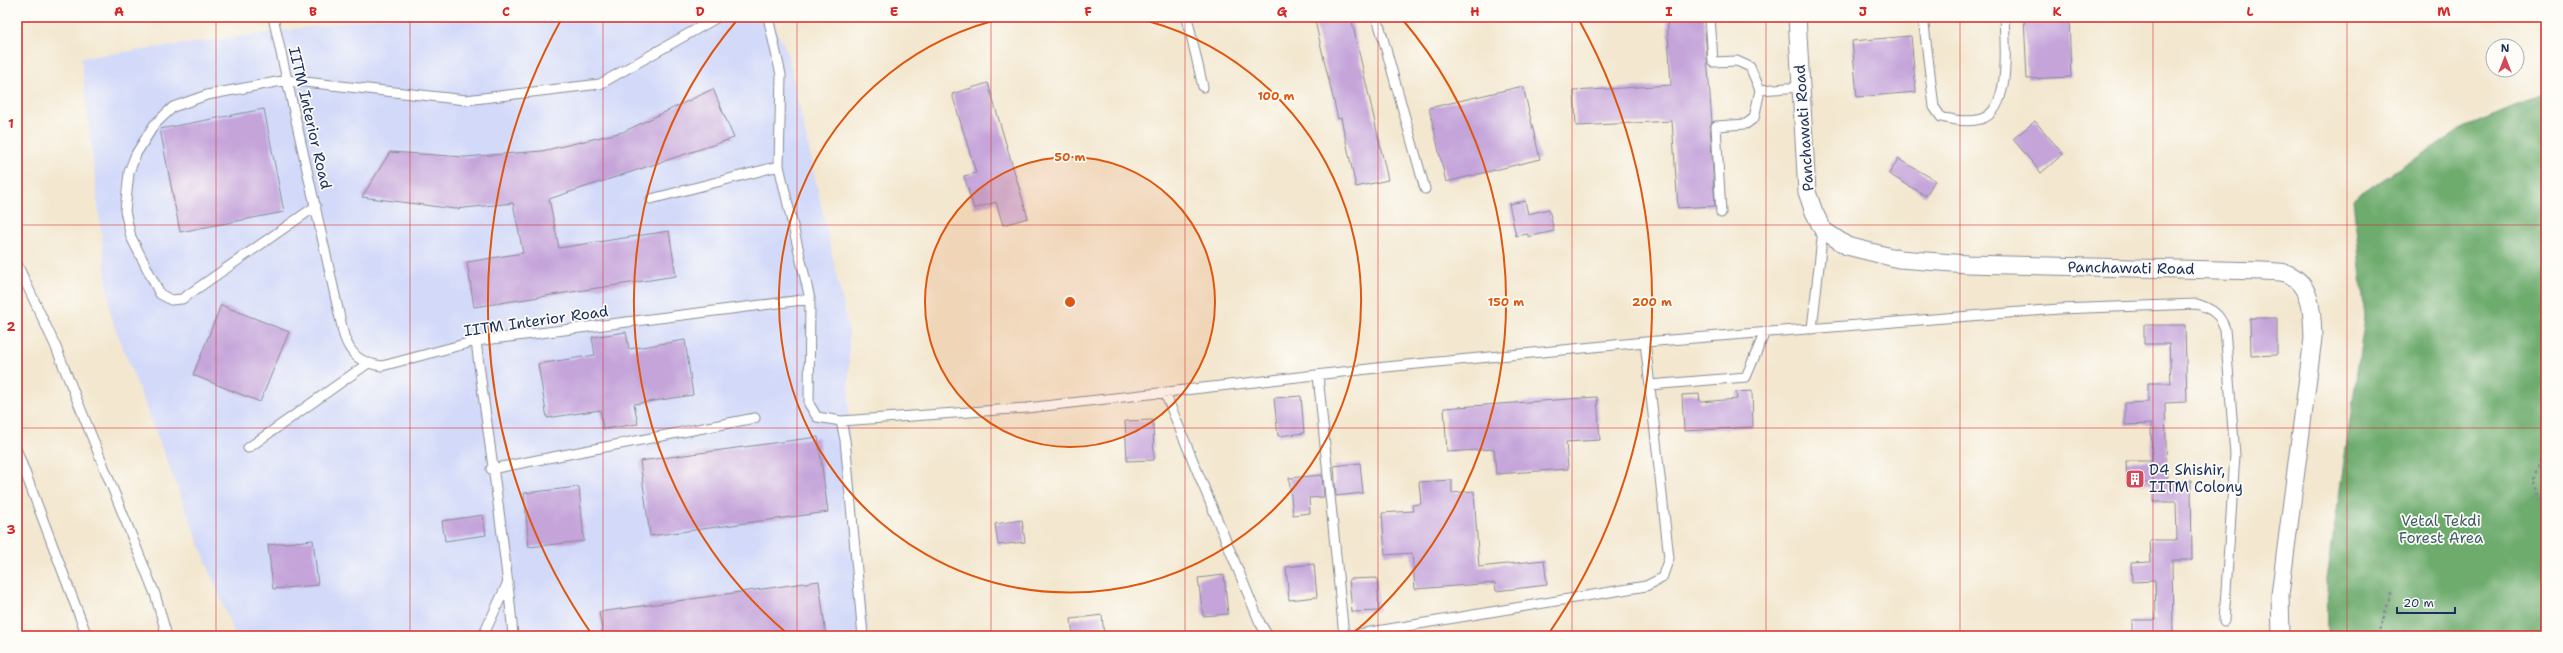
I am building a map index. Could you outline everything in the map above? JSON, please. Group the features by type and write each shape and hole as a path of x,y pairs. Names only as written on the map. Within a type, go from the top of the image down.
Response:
{"street":[{"name":"Panchawati Road","path":"1797,17 1808,192 1814,212 1824,230 1847,246 1899,259 1967,264 2263,271 2288,274 2305,287 2312,310 2313,338 2280,595 2281,636"}],"lane":[{"name":"IITM Interior Road","path":"274,17 344,336 355,357 367,364 382,366 476,341 810,299"},
{"path":"316,206 182,299 177,300 171,300 160,294 131,237 125,211 129,172 136,154 154,125 164,114 184,102 207,95 287,80 466,100 600,84 718,17"},
{"path":"768,17 781,75 779,166 810,299 809,404 817,417 841,421 1027,408 1318,375 1645,342 2059,309 2182,303 2197,304 2211,308 2221,318 2225,329 2235,455 2224,621"},
{"path":"1187,17 1204,86"},
{"path":"1377,17 1425,189"},
{"path":"1710,17 1714,62 1737,61 1750,67 1760,90 1754,118 1746,124 1716,126 1721,213"},
{"path":"1923,17 1934,107 1941,117 1960,121 1982,119 1996,107 2003,92 2004,17"},
{"path":"1760,90 1801,87"},
{"path":"651,199 779,166"},
{"path":"1812,329 1824,230"},
{"path":"17,264 55,345 155,594 167,636"},
{"path":"1650,385 1746,377 1765,332"},
{"path":"476,341 491,469 508,580 513,636"},
{"path":"1347,636 1646,586 1662,578 1669,558 1645,342"},
{"path":"248,448 367,364"},
{"path":"1318,375 1344,636"},
{"path":"1165,392 1260,623 1268,636"},
{"path":"491,469 755,418"},
{"path":"841,421 845,440 863,636"},
{"path":"17,451 87,636"},
{"path":"483,636 508,580"}],"path":[{"path":"2546,449 2531,480 2546,520"},
{"path":"2378,636 2392,590"}],"shaded area":[{"path":"384,17 769,17 787,51 849,330 849,471 869,636 235,636 111,317 81,58"}],"green space":[{"name":"Vetal Tekdi Forest Area","path":"2546,93 2546,636 2328,636 2327,579 2365,317 2353,199 2464,127"}],"building":[{"path":"1314,17 1351,17 1388,180 1356,187 1341,118 1338,119"},
{"path":"1667,17 1704,17 1712,122 1710,126 1715,206 1678,208 1672,121 1576,126 1574,91 1671,85"},
{"path":"2069,17 2071,77 2027,79 2024,18"},
{"path":"1911,36 1916,92 1857,97 1852,41"},
{"path":"988,83 1028,218 1003,225 996,202 974,209 964,176 976,173 952,94"},
{"path":"1523,86 1540,159 1446,182 1429,108"},
{"path":"713,89 734,138 549,199 559,248 669,231 676,276 474,307 467,262 523,253 513,203 455,209 362,197 390,152 465,157 542,151 623,132"},
{"path":"264,109 284,212 180,232 160,129"},
{"path":"2035,121 2063,154 2041,173 2013,139"},
{"path":"1898,159 1935,180 1926,196 1889,174"},
{"path":"1525,201 1528,214 1549,209 1554,231 1528,237 1528,234 1516,236 1509,204"},
{"path":"221,305 289,332 260,402 193,375"},
{"path":"2250,318 2277,318 2277,355 2251,356"},
{"name":"D4 Shishir, IITM Colony","path":"2144,325 2185,325 2187,402 2165,403 2167,482 2191,481 2192,560 2172,560 2173,636 2132,636 2132,620 2156,620 2155,581 2132,582 2131,563 2151,562 2150,540 2177,540 2176,502 2153,502 2153,483 2127,483 2126,461 2152,461 2151,424 2125,425 2125,403 2148,402 2148,383 2171,383 2169,344 2144,344"},
{"path":"626,332 629,349 685,340 693,395 634,404 638,424 603,429 600,410 547,418 538,364 595,355 592,337"},
{"path":"1752,391 1753,427 1684,431 1682,395 1699,394 1700,402 1737,399 1736,392"},
{"path":"1301,396 1304,433 1278,436 1274,398"},
{"path":"1597,397 1600,440 1566,442 1568,469 1496,474 1494,449 1447,452 1444,408"},
{"path":"1153,420 1154,460 1127,461 1125,421"},
{"path":"818,437 828,512 650,536 640,461"},
{"path":"1360,463 1363,493 1336,496 1334,466"},
{"path":"1322,475 1324,497 1309,498 1310,513 1293,515 1289,478"},
{"path":"1452,480 1452,493 1474,491 1479,567 1544,560 1547,585 1496,591 1495,583 1415,589 1412,553 1385,555 1382,513 1413,511 1412,505 1421,504 1419,482"},
{"path":"579,487 584,541 529,547 524,493"},
{"path":"483,515 486,535 445,541 442,521"},
{"path":"1022,520 1025,542 998,545 995,524"},
{"path":"313,540 318,585 273,589 268,545"},
{"path":"1314,564 1317,597 1289,600 1286,567"},
{"path":"1224,575 1228,614 1203,616 1198,578"},
{"path":"1377,578 1379,611 1352,612 1349,579"},
{"path":"819,581 826,636 603,636 599,612"},
{"path":"1102,615 1104,636 1073,636 1071,619"}],"place":[{"name":"D4 Shishir, IITM Colony","path":"2135,479"}]}
